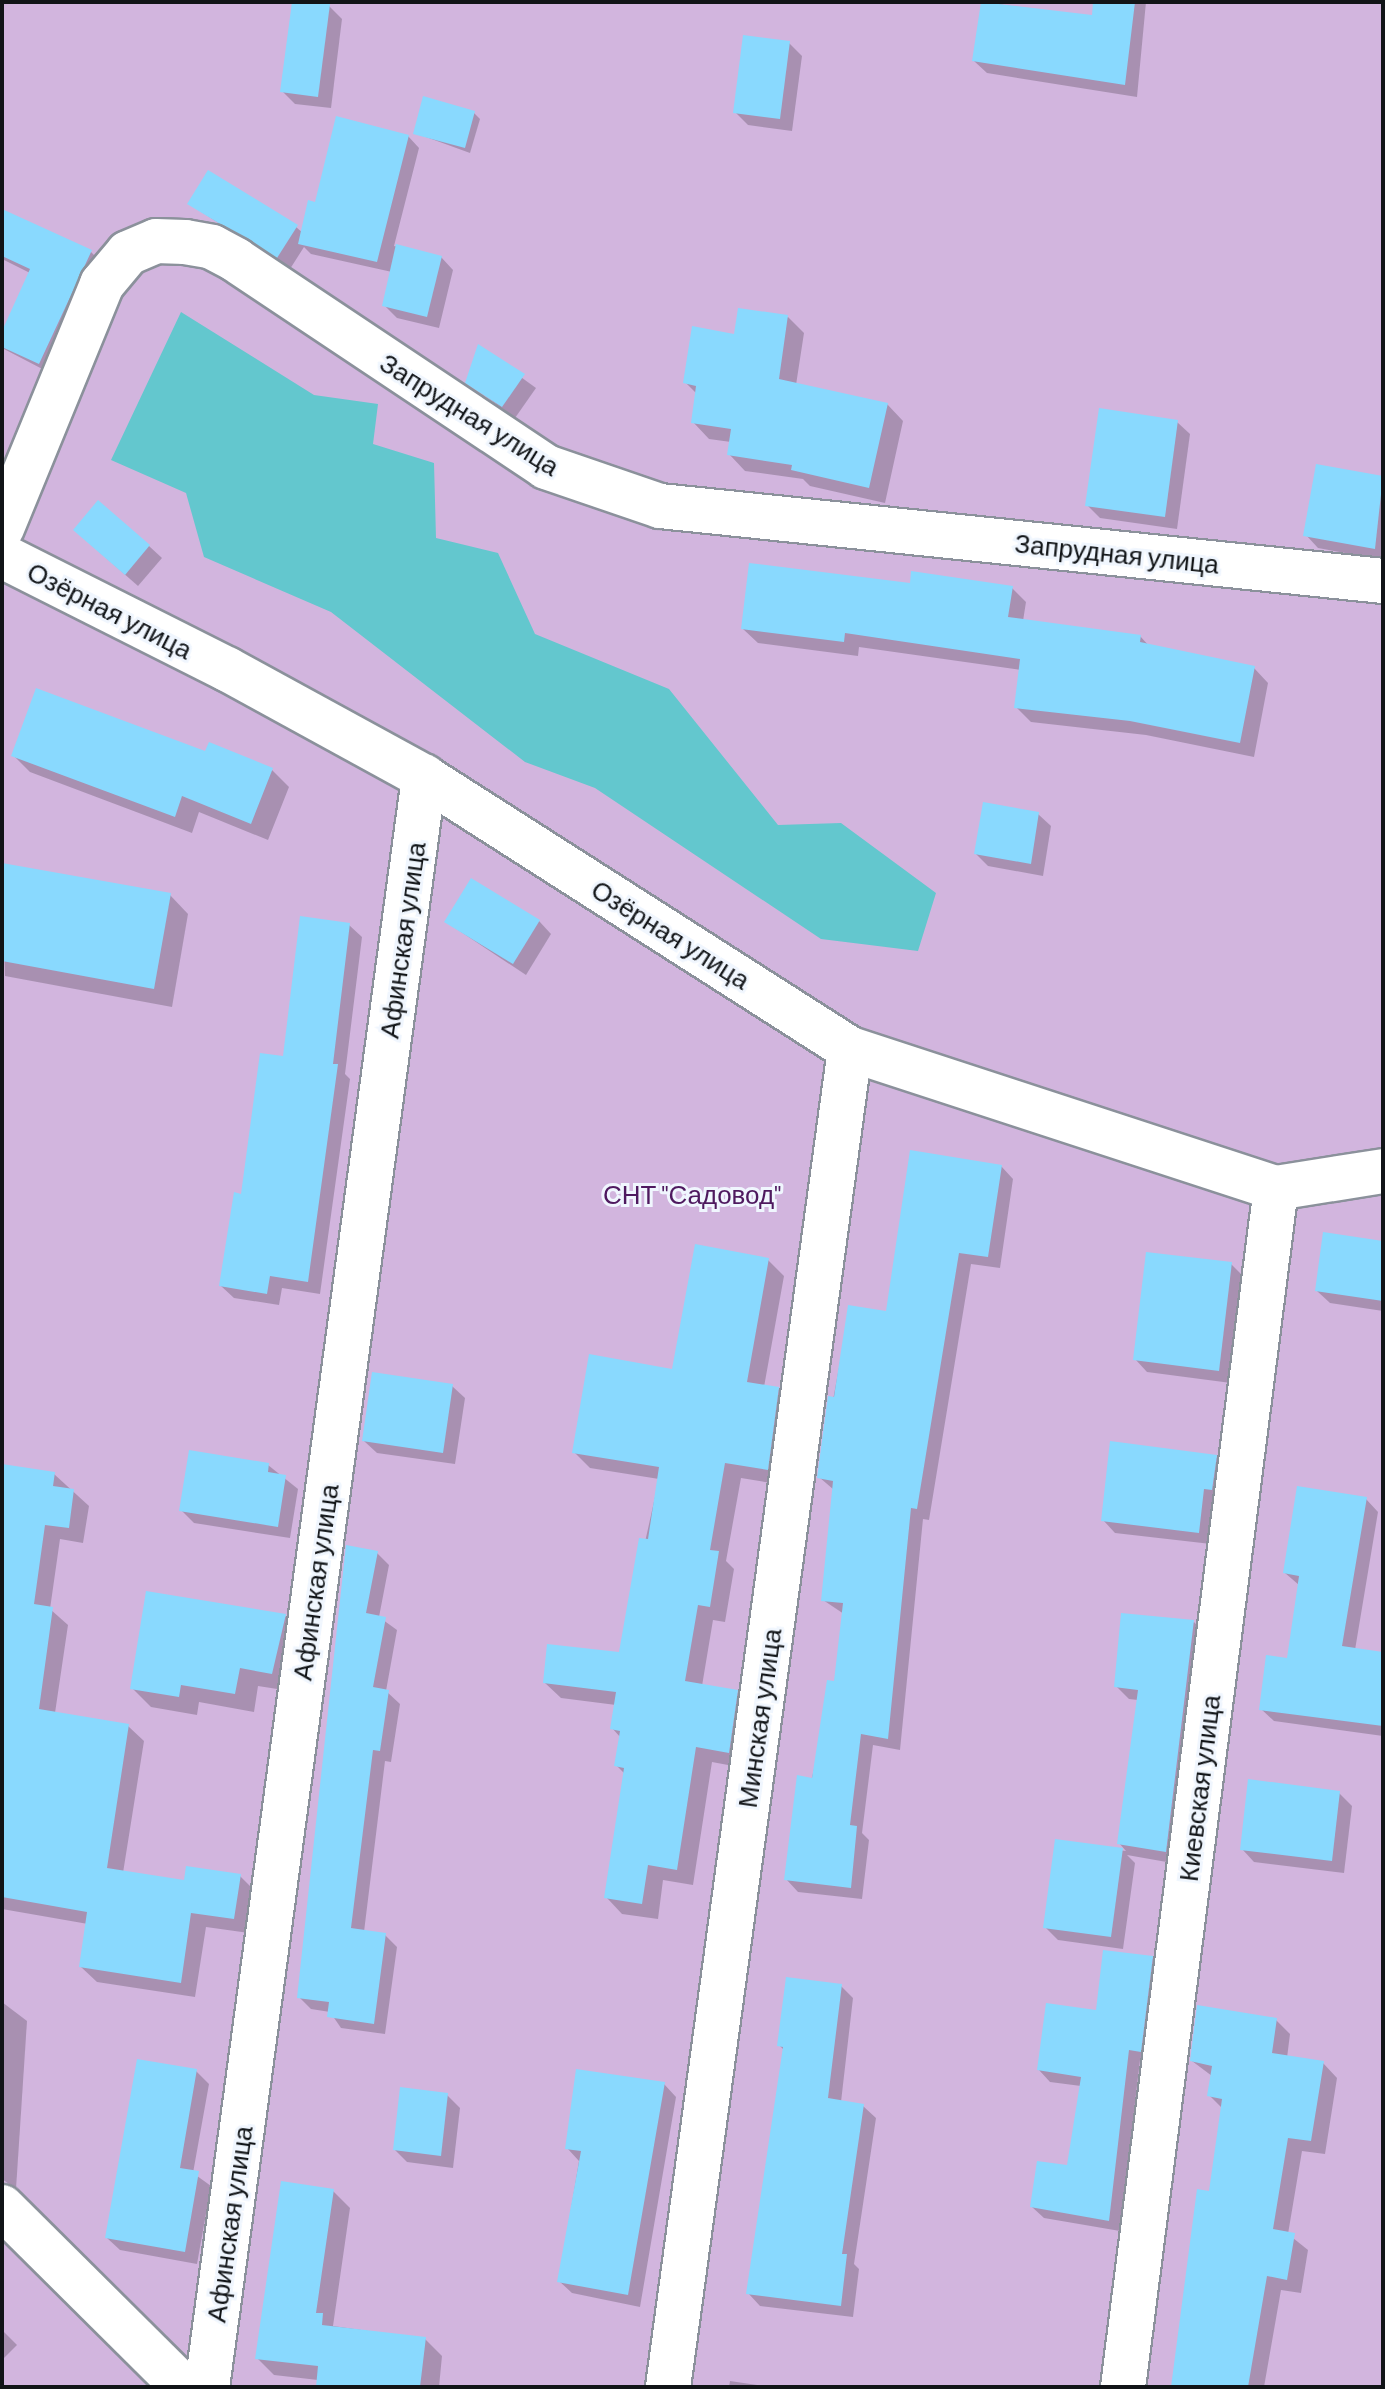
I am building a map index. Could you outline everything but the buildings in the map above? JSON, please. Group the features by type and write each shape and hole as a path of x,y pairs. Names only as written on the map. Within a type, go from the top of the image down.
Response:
{"street":[{"name":"Запрудная улица","path":"2,528 102,284 128,253 156,241 212,247 546,467 660,506 1383,581"},
{"name":"Озёрная улица","path":"2,556 227,669 424,777 850,1049 1276,1188 1383,1171"},
{"name":"Афинская улица","path":"207,2387 424,777"},
{"name":"Минская улица","path":"668,2387 850,1049"},
{"name":"Киевская улица","path":"1123,2387 1276,1188"},
{"path":"2,2207 183,2387"}],"green space":[{"name":"СНТ \"Садовод\"","path":"2,2 1383,2 1383,2387 2,2387"}],"water":[{"path":"181,312 314,395 378,404 373,444 434,463 436,538 498,553 535,634 669,689 778,825 841,823 936,893 918,951 821,939 595,788 525,762 331,612 204,557 186,493 111,460"}]}
